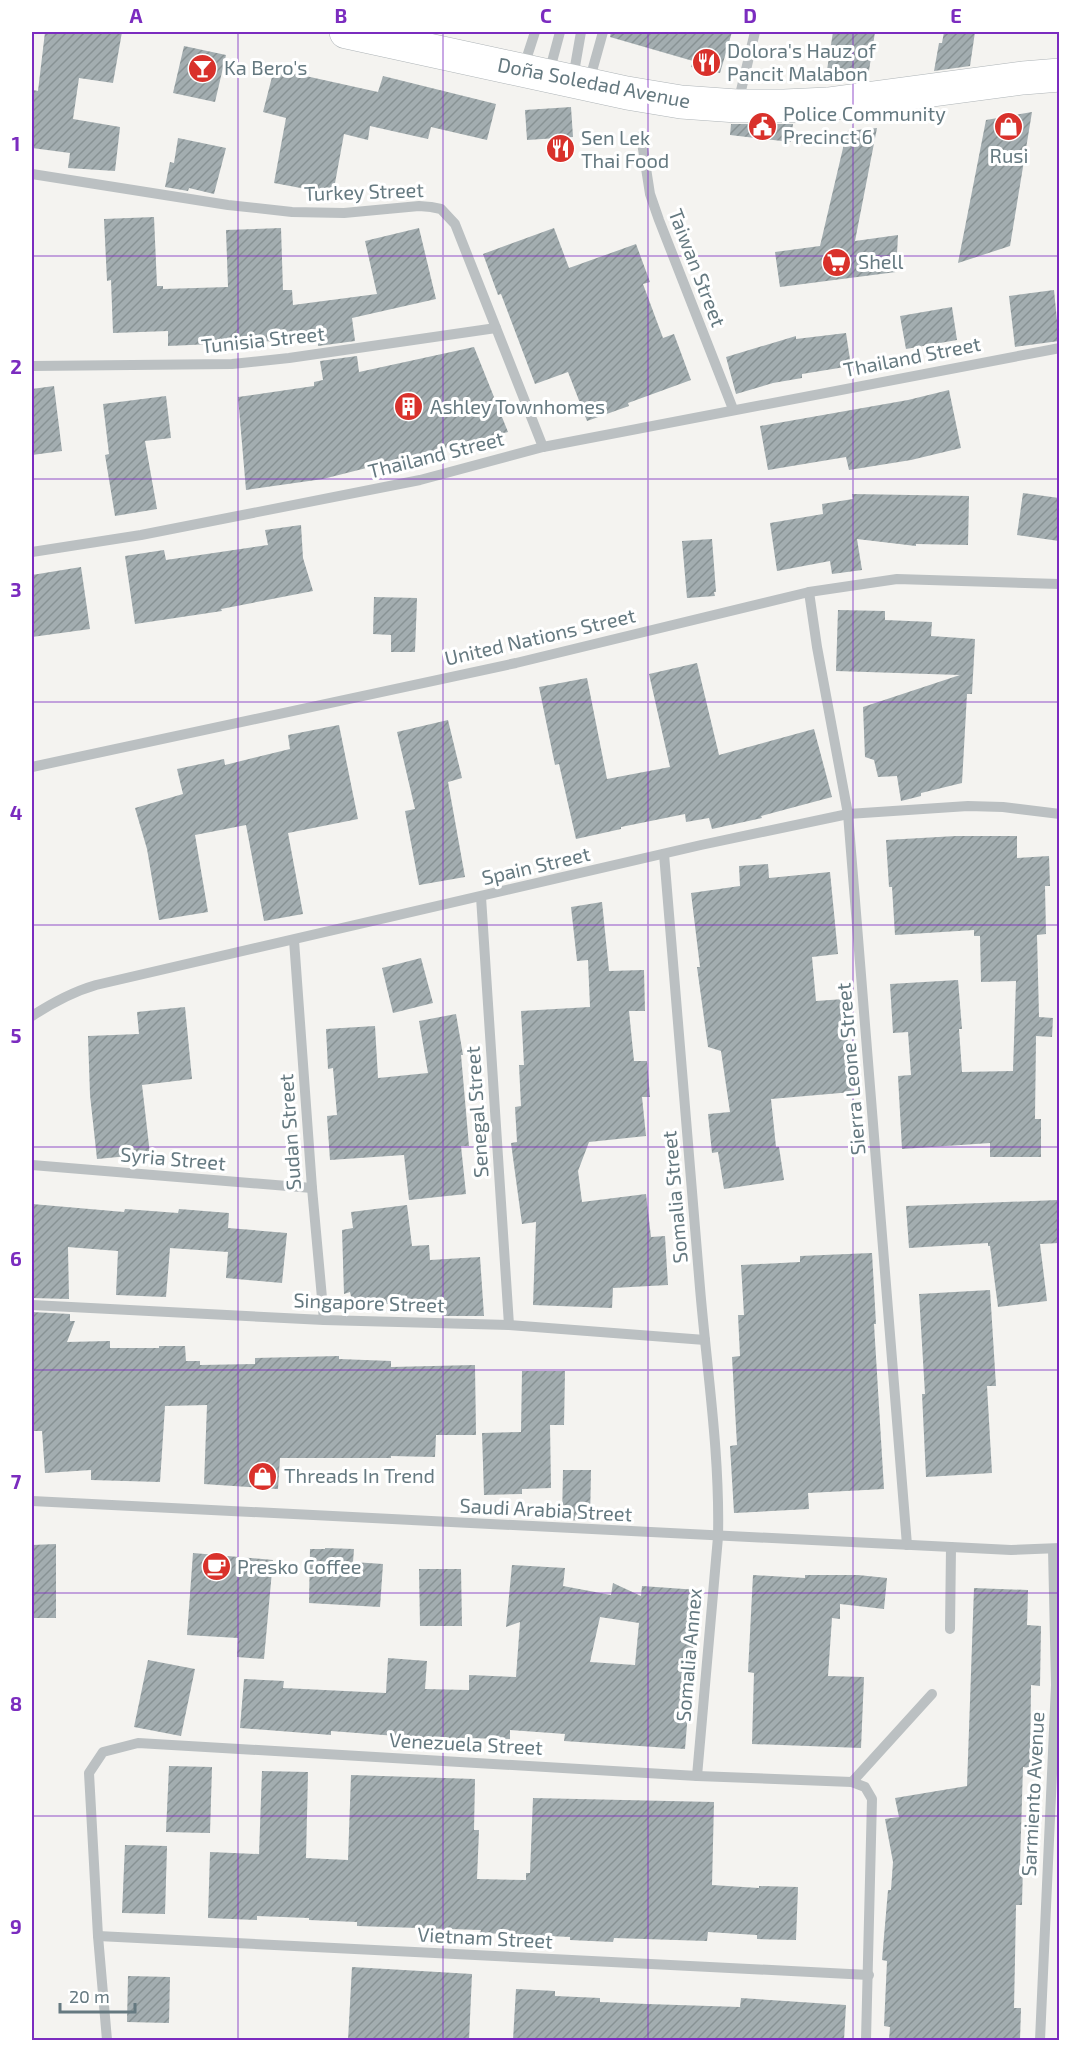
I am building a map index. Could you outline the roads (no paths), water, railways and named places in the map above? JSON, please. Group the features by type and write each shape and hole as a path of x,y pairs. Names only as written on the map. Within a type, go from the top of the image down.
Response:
{"main road":[{"name":"Doña Soledad Avenue","path":"346,32 681,102 737,106 828,104 1011,79 1059,75"}],"street":[{"path":"535,32 558,78"},
{"path":"558,78 560,32"},
{"path":"558,78 580,32"},
{"path":"558,78 603,32"},
{"path":"737,106 755,32"},
{"name":"Taiwan Street","path":"641,136 650,194 658,220 733,409"},
{"name":"Turkey Street","path":"32,174 228,205 292,212 344,213 419,206 441,209 455,224 543,447"},
{"name":"Tunisia Street","path":"32,366 232,364 290,358 496,328"},
{"name":"Thailand Street","path":"32,552 141,535 420,480 543,447 1059,348"},
{"name":"United Nations Street","path":"32,767 516,663 809,592 897,579 1059,584"},
{"name":"Sierra Leone Street","path":"809,592 848,814 907,1545"},
{"name":"Spain Street","path":"32,1016 57,1000 79,990 664,854 848,814 968,806 1003,807 1059,814"},
{"name":"Somalia Street","path":"664,854 717,1458 718,1537"},
{"name":"Senegal Street","path":"481,897 509,1325"},
{"name":"Sudan Street","path":"294,940 324,1320"},
{"name":"Syria Street","path":"32,1165 312,1188"},
{"name":"Singapore Street","path":"32,1305 324,1320 509,1325 705,1340"},
{"name":"Saudi Arabia Street","path":"32,1500 718,1537 1011,1551 1056,1549"},
{"name":"Somalia Annex","path":"697,1776 718,1537"},
{"path":"950,1629 951,1547"},
{"name":"Sarmiento Avenue","path":"1040,2040 1058,1685 1056,1549"},
{"path":"866,2040 872,1799 865,1787 852,1782 932,1694"},
{"name":"Venezuela Street","path":"107,2040 98,1936 89,1773 103,1752 138,1743 697,1776 852,1782"},
{"name":"Vietnam Street","path":"98,1936 869,1975"}],"place":[{"name":"Dolora's Hauz of Pancit Malabon","path":"706,62"},
{"name":"Ka Bero's","path":"203,68"},
{"name":"Police Community Precinct 6","path":"762,126"},
{"name":"Rusi","path":"1009,126"},
{"name":"Sen Lek Thai Food","path":"560,149"},
{"name":"Shell","path":"837,262"},
{"name":"Ashley Townhomes","path":"409,407"},
{"name":"Threads In Trend","path":"263,1476"},
{"name":"Presko Coffee","path":"216,1567"}]}
